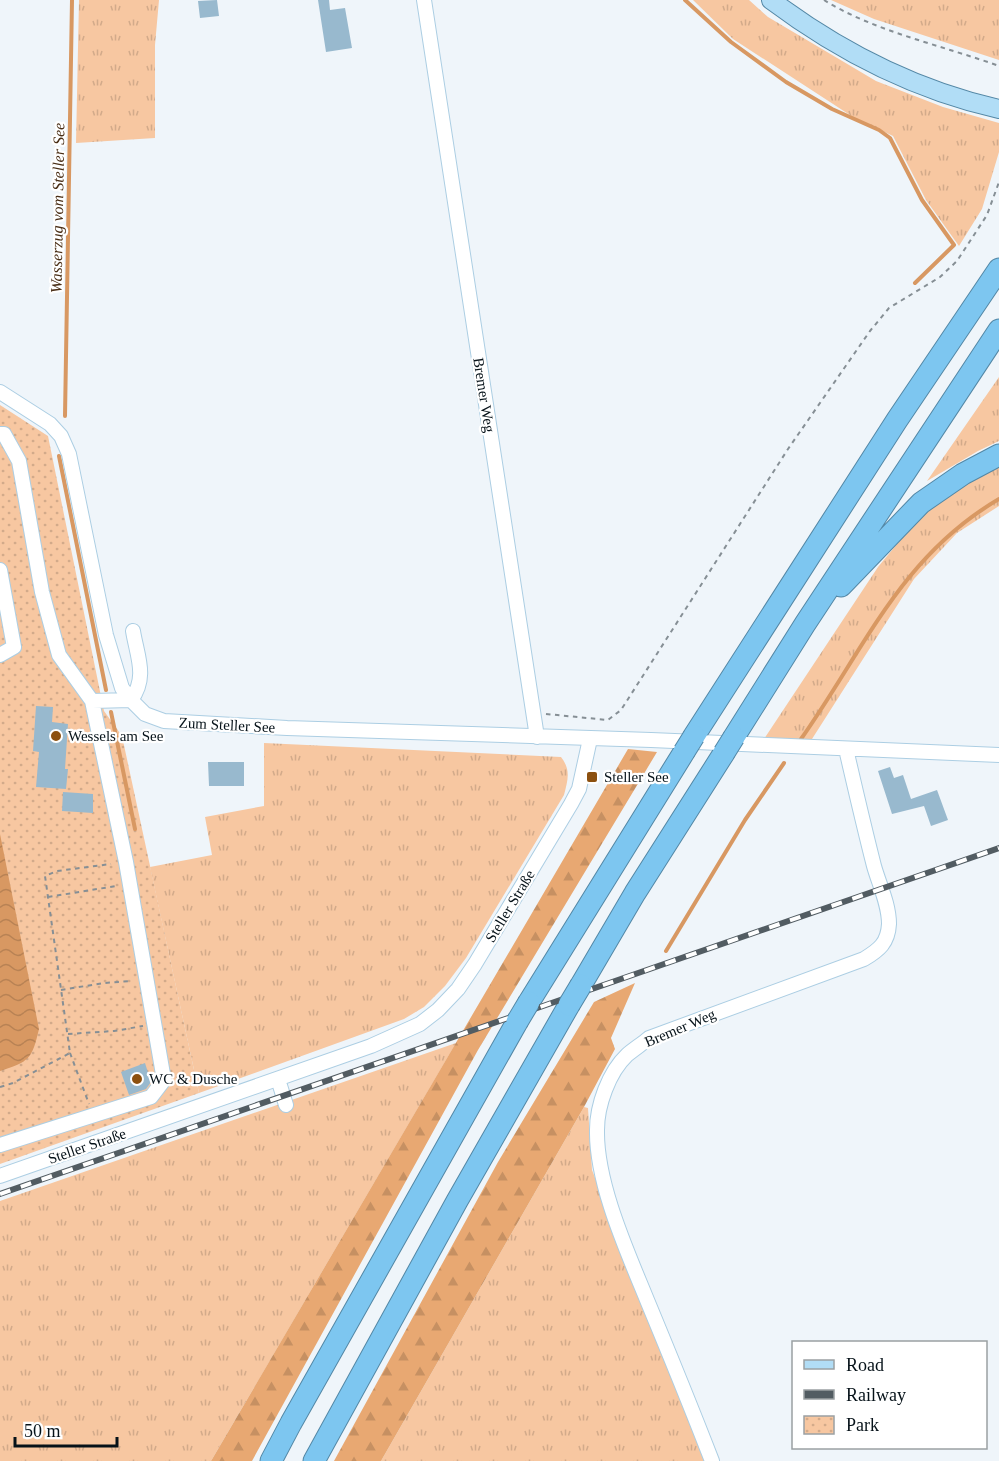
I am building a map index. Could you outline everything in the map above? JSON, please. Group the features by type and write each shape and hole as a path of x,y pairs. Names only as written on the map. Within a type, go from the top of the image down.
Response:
{"highway":[{"path":"271,1461 529,1002 689,744 997,269"},
{"path":"314,1461 457,1201 635,893 805,624 999,330"},
{"path":"805,624 921,503 963,474 999,455"}],"main road":[{"path":"771,0 822,37 876,66 944,94 999,110"}],"street":[{"name":"Bremer Weg","path":"424,0 537,737"},
{"name":"Zum Steller See","path":"0,392 50,424 62,436 69,454 106,635 122,688 146,714 164,722 177,723 537,737"},
{"path":"0,434 4,434 19,461 42,592 59,655 92,701 126,862 164,1080 152,1097 0,1145"},
{"path":"0,570 14,647 0,655"},
{"path":"92,701 131,700 139,690 141,678 133,631"},
{"path":"537,737 999,754"},
{"name":"Steller Straße","path":"0,1176 278,1079 401,1034 420,1024 438,1010 458,989 571,804 579,789 590,739"},
{"name":"Bremer Weg","path":"712,1461 636,1272 607,1191 597,1130 601,1101 615,1071 626,1056 649,1038 864,959 879,950 884,942 889,923 846,749"},
{"path":"278,1079 286,1105"}],"path":[{"path":"824,0 888,30 999,66"},
{"path":"533,713 608,720 621,710 788,449 858,348 890,308 940,277 957,261 987,215 999,182"},
{"path":"93,1115 70,1053 45,876 57,871 126,862"},
{"path":"48,897 130,884"},
{"path":"61,990 104,983 147,980"},
{"path":"68,1034 114,1031 154,1024"},
{"path":"0,1087 13,1083 70,1053"}],"green space":[{"path":"79,0 159,0 155,45 155,138 76,143"},
{"path":"693,0 749,0 768,17 876,81 943,107 999,123 999,152 982,209 959,246 926,200 893,136 853,117 733,39"},
{"path":"831,0 999,0 999,60 874,19"},
{"path":"999,377 999,441 927,481"},
{"path":"0,405 48,436 104,711 122,736 199,1093 0,1164"},
{"path":"999,464 999,506 957,533 914,579 812,739 793,742 764,739 878,567 921,515 975,475"},
{"path":"264,743 561,757 566,766 567,779 564,795 466,958 445,986 424,1007 404,1019 199,1093 150,867 212,855 205,817 264,806"},
{"path":"628,749 657,752 478,1050 252,1461 211,1461"},
{"path":"635,983 611,1038 615,1049 381,1461 334,1461 498,1162 594,1002"},
{"path":"456,1043 211,1461 0,1461 0,1201"},
{"path":"584,1107 588,1108 592,1170 705,1461 381,1461"}],"water":[{"path":"0,834 39,1029 28,1058 0,1071"}],"building":[{"path":"217,0 219,16 200,18 198,1"},
{"path":"318,0 329,0 330,10 345,8 352,48 326,52"},
{"path":"36,706 53,707 52,722 68,724 66,789 36,787 39,752 33,751"},
{"path":"208,762 244,762 244,786 209,786"},
{"path":"890,767 894,778 903,775 911,799 937,790 948,820 931,826 924,806 892,814 878,771"},
{"path":"63,792 93,794 93,813 62,811"},
{"name":"WC & Dusche","path":"145,1063 151,1082 146,1089 129,1095 121,1072"}],"waterway":[{"name":"Wasserzug vom Steller See","path":"65,416 72,0"},
{"path":"685,0 731,42 786,82 832,109 879,130 890,138 922,200 954,245 915,283"},
{"path":"59,456 106,690"},
{"path":"801,739 886,607 909,577 935,548 965,522 999,499"},
{"path":"111,712 135,829"},
{"path":"666,951 745,820 784,763"}],"railway":[{"path":"0,1194 999,848"}],"place":[{"name":"Wessels am See","path":"56,736"},
{"name":"Steller See","path":"592,777"},
{"name":"WC & Dusche","path":"137,1079"}]}
